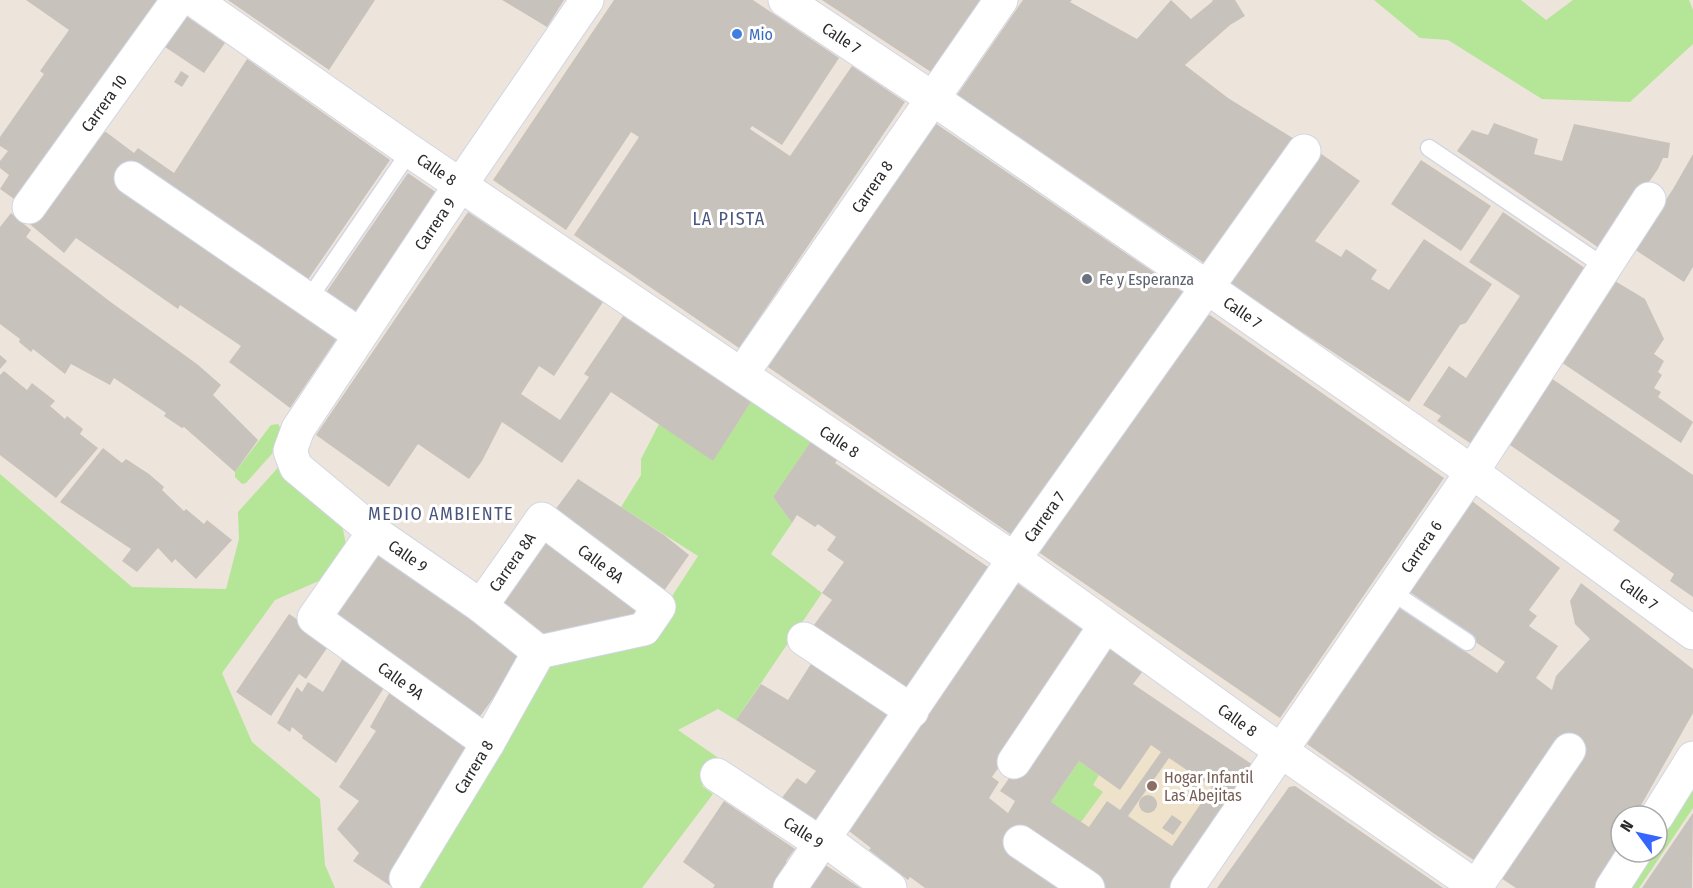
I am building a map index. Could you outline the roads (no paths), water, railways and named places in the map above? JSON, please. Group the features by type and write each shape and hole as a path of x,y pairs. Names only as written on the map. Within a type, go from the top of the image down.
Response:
{"street":[{"name":"Carrera 10","path":"29,207 178,0"},
{"name":"Calle 8","path":"194,0 410,151 1014,559 1281,751 1478,887"},
{"name":"Carrera 9","path":"290,451 298,429 587,0"},
{"name":"Calle 7","path":"785,0 932,98 1472,472 1693,633"},
{"name":"Carrera 8","path":"742,374 1001,0"},
{"name":"Carrera 7","path":"790,888 1014,559 1304,151"},
{"path":"130,178 360,335"},
{"name":"Carrera 6","path":"1187,888 1472,472 1649,199"},
{"name":"Calle 9","path":"290,451 296,466 374,532 481,606 539,652"},
{"name":"Carrera 8A","path":"481,606 542,519"},
{"name":"Calle 8A","path":"539,652 644,629 659,607 542,519"},
{"name":"Calle 9A","path":"374,532 314,618 488,743"},
{"path":"1014,762 1105,626"},
{"path":"804,639 912,711"},
{"name":"Carrera 8","path":"406,878 488,743 539,652"},
{"path":"1478,887 1569,750"},
{"path":"1664,804 1693,758"},
{"name":"Calle 9","path":"717,775 820,843 835,847 890,888"},
{"path":"1020,842 1088,888"},
{"path":"1612,888 1627,864"}],"lane":[{"path":"1429,148 1605,267"},
{"path":"308,300 410,151"},
{"path":"1389,590 1467,642"}],"place":[{"name":"Mio","path":"737,34"},
{"name":"Fe y Esperanza","path":"1087,279"},
{"name":"Hogar Infantil Las Abejitas","path":"1152,786"}],"district":[{"name":"LA PISTA","path":"729,219"},
{"name":"MEDIO AMBIENTE","path":"441,514"}]}
